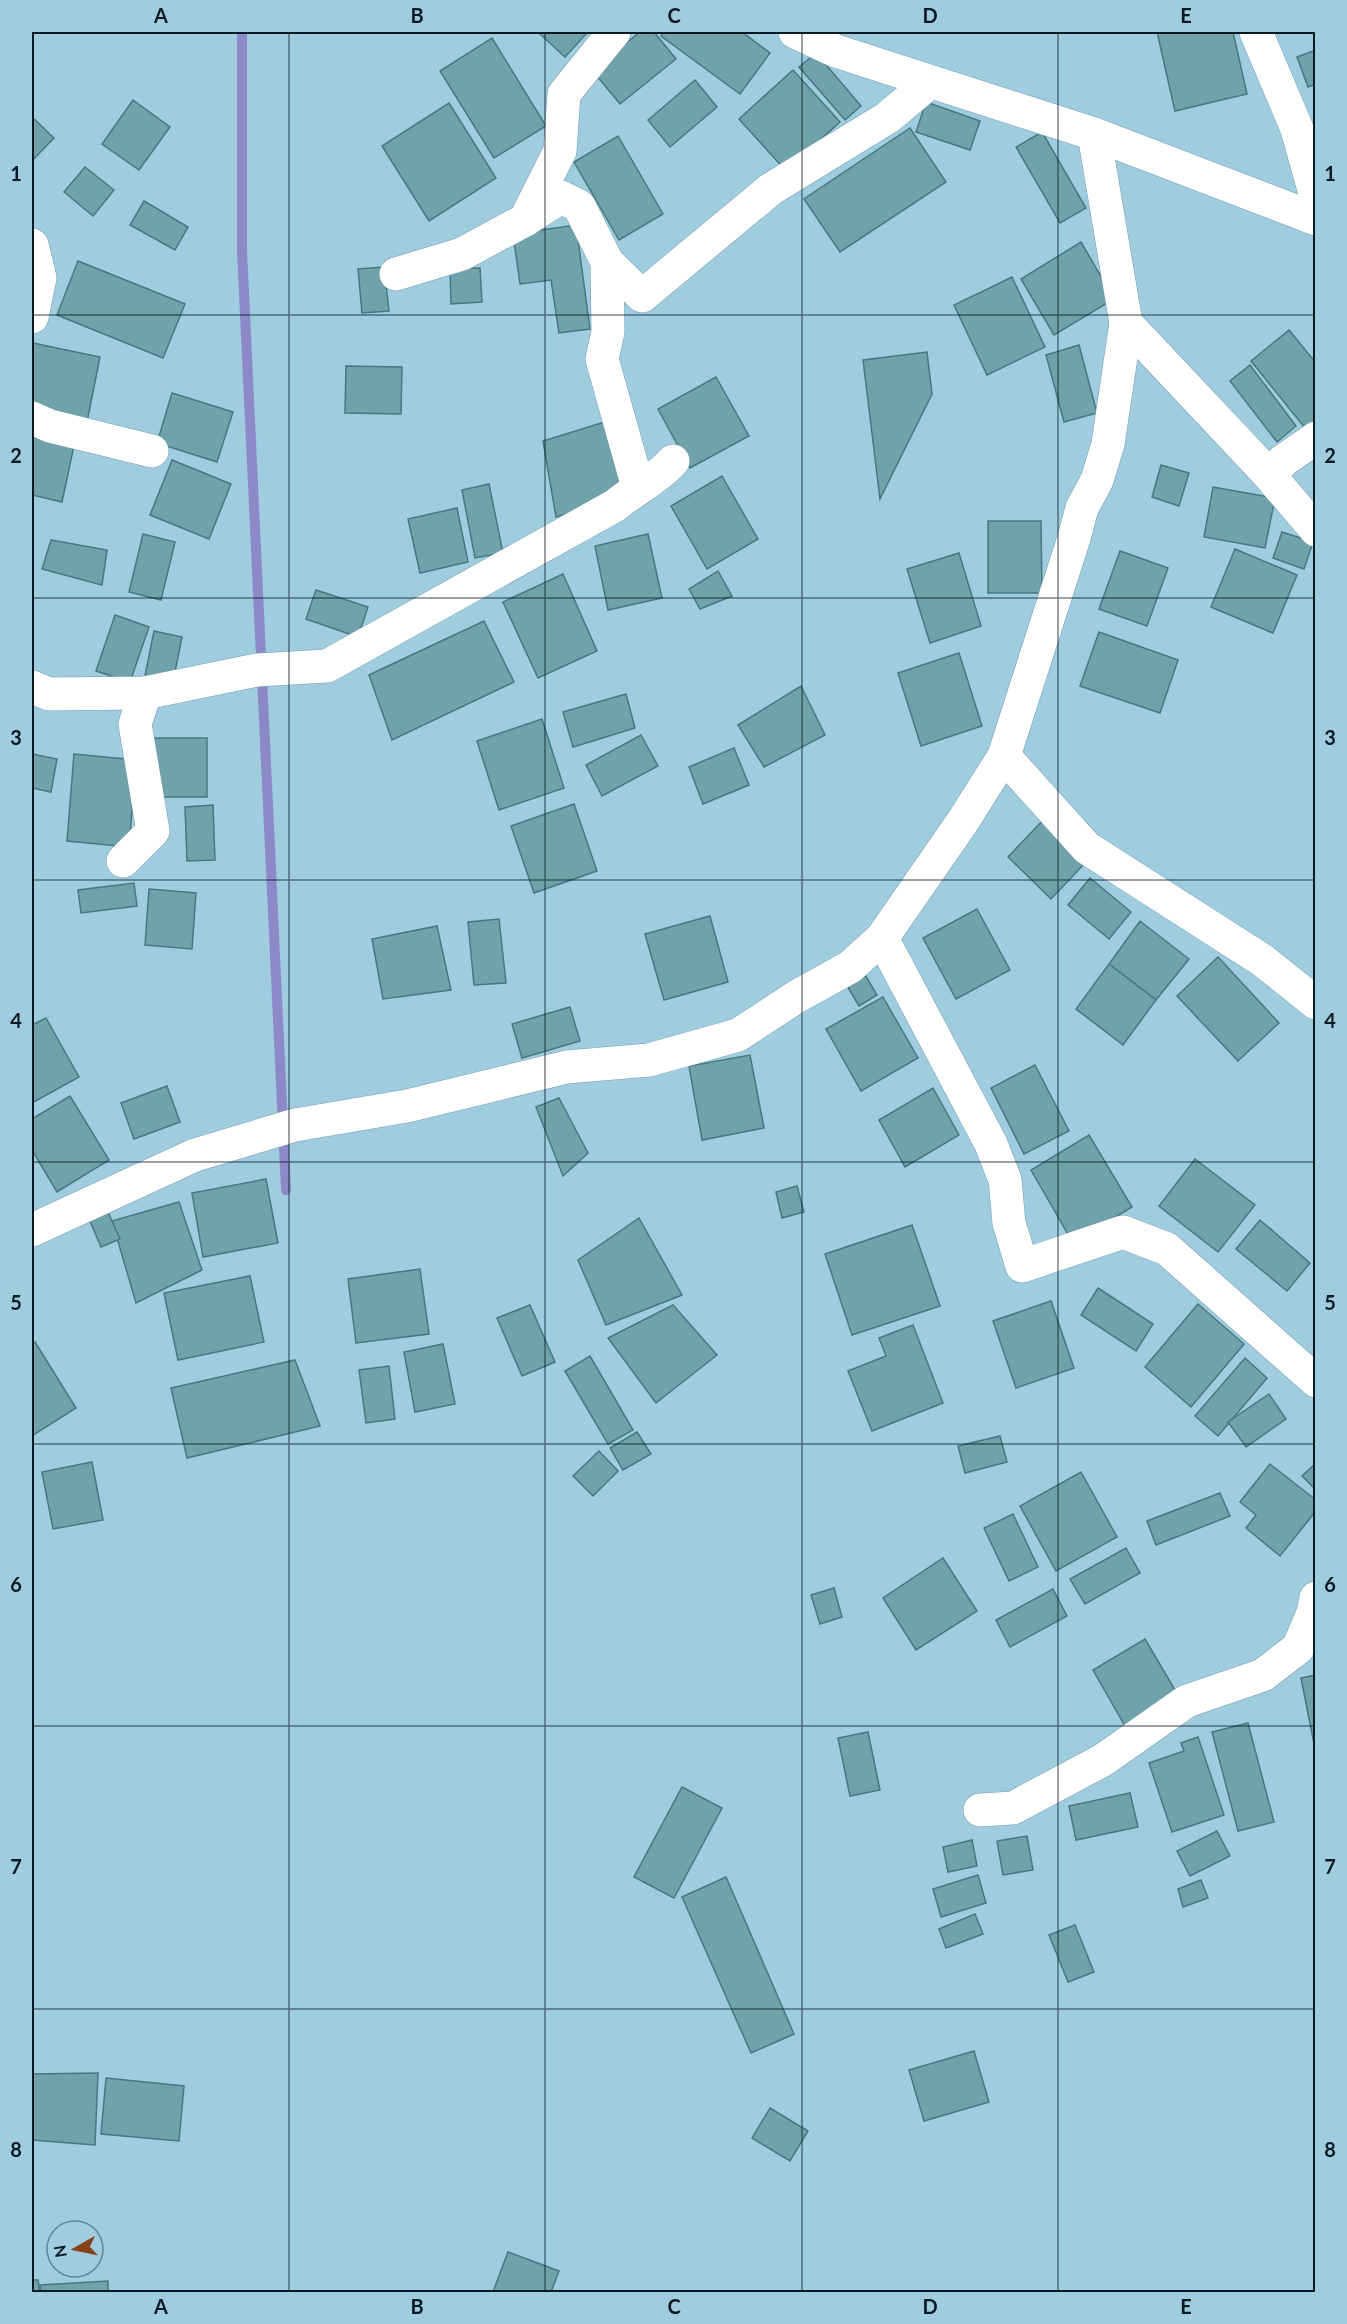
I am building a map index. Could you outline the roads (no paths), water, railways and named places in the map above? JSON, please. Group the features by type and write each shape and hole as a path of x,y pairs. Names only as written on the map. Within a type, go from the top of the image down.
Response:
{"street":[{"path":"525,220 560,151 564,94 614,32"},
{"path":"795,32 839,41 930,82 1094,134 1316,219"},
{"path":"1256,32 1297,129 1316,197"},
{"path":"396,274 462,254 525,220 561,196 579,206 607,262 642,296 771,189 887,118 930,82"},
{"path":"32,1230 195,1155 285,1128 407,1106 567,1067 649,1060 738,1035 796,997 850,967 882,938 963,821 1004,756 1082,508 1097,480 1108,444 1126,324 1094,134"},
{"path":"32,245 40,278 32,317"},
{"path":"607,262 608,332 602,359 638,487"},
{"path":"1126,324 1269,476 1316,530"},
{"path":"32,418 50,426 152,451"},
{"path":"1269,476 1284,460 1316,438"},
{"path":"32,687 49,694 145,693 257,670 327,666 616,505 638,487 662,473 673,461"},
{"path":"123,861 153,831 135,724 145,693"},
{"path":"1004,756 1087,848 1262,960 1316,1003"},
{"path":"882,938 991,1144 1005,1180 1009,1223 1022,1266 1123,1232 1167,1249 1316,1381"},
{"path":"980,1810 1012,1808 1103,1760 1187,1701 1263,1675 1298,1648 1313,1613 1316,1598"}],"waterway":[{"path":"242,32 242,250 286,1190"}]}
